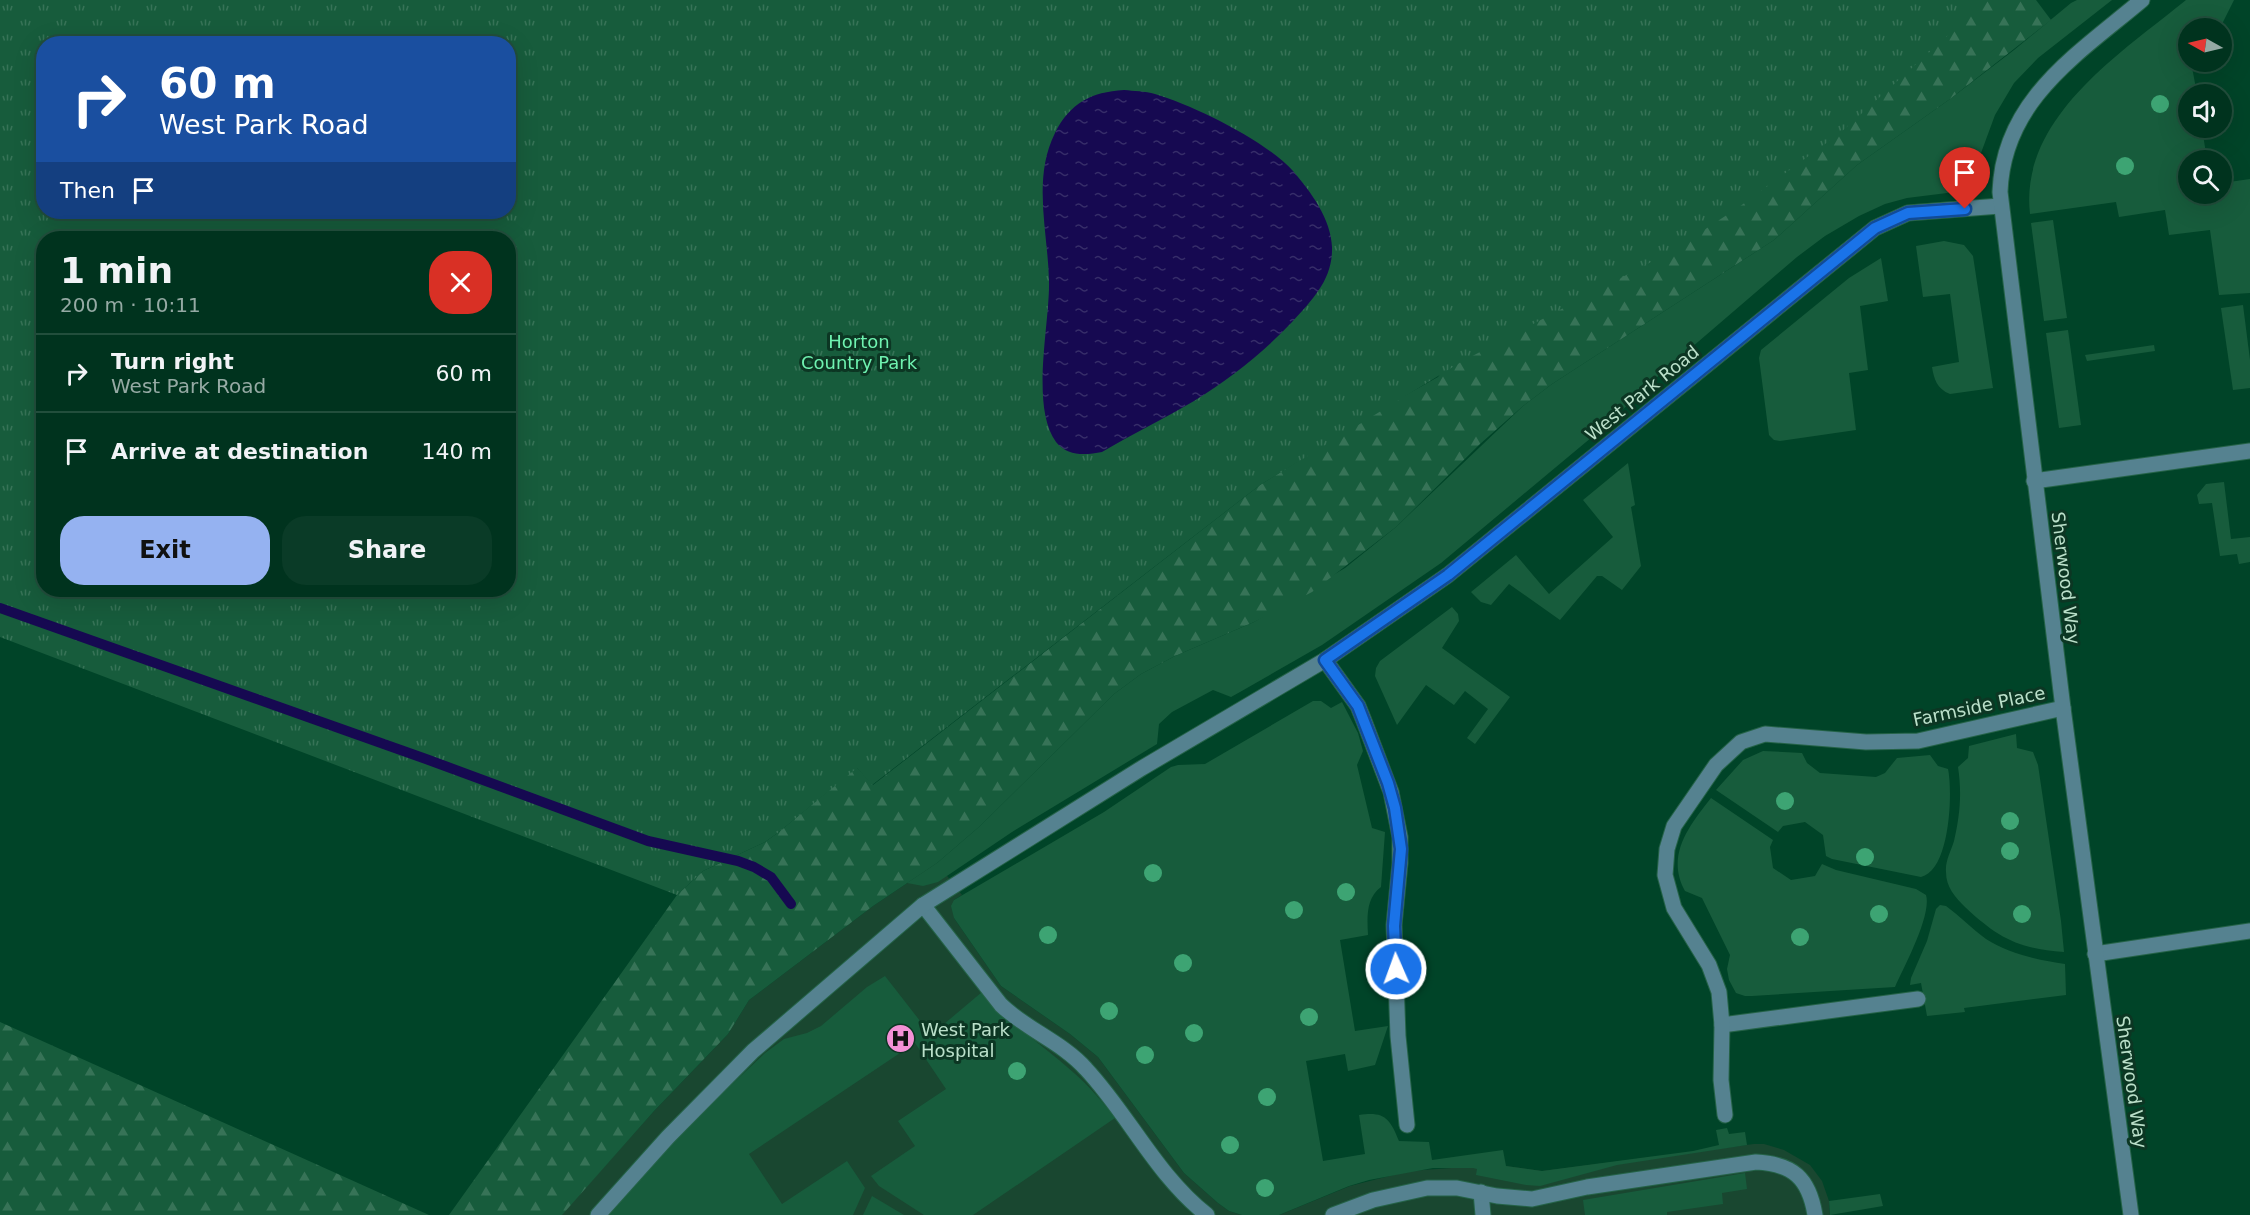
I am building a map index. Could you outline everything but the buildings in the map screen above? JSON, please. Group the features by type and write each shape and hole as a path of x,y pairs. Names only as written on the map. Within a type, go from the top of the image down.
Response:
{"street":[{"name":"Sherwood Way","path":"2131,1215 2034,481 2000,206 2000,180 2005,154 2014,129 2027,107 2063,66 2142,0"},
{"name":"West Park Road","path":"598,1215 668,1137 753,1051 923,906 1142,768 1325,660 1448,575 1875,228 1908,213 2000,206"},
{"path":"2034,481 2250,451"},
{"path":"1325,660 1358,706 1391,792 1400,837 1394,926 1398,1036 1407,1125"},
{"name":"Farmside Place","path":"1725,1115 1721,1080 1722,1025 1719,992 1702,953 1674,908 1667,886 1665,860 1679,816 1716,765 1731,749 1749,738 1765,734 1866,742 1918,741 2063,708"},
{"path":"923,906 1001,1005 1067,1051 1094,1077 1175,1186 1207,1215"},
{"path":"2095,954 2250,931"},
{"path":"1722,1025 1918,999"},
{"path":"1333,1215 1373,1200 1409,1191 1443,1187 1510,1198 1532,1199 1587,1186 1746,1162 1764,1162 1782,1166 1798,1175 1808,1187 1815,1215"},
{"path":"1481,1192 1483,1215"}],"shaded area":[{"name":"West Park Hospital","path":"937,863 962,895 954,900 954,918 1001,986 1070,1034 1098,1057 1184,1173 1229,1211 1242,1215 561,1215 654,1111 728,1034 749,1000 873,906"},
{"path":"1764,1144 1784,1150 1810,1165 1822,1181 1829,1201 1830,1215 1279,1215 1350,1186 1409,1171 1506,1166 1542,1171"}],"green space":[{"name":"Horton Country Park","path":"0,0 1987,0 1840,133 1739,207 1672,251 1461,362 1260,485 872,785 857,768 765,842 703,871 677,895 0,637"},
{"path":"1717,0 2036,0 2051,20 1950,99 1857,165 1774,240 1552,384 1523,406 1480,444 1396,527 1312,592 1254,622 1175,656 1141,674 1114,694 980,826 937,863 873,906 749,1000 728,1034 654,1111 562,1215 449,1215 677,895 703,871 765,842 827,792 795,701 873,785 1260,485 1383,408 1438,377"},
{"path":"2077,0 2112,0 2038,58 2014,83 1995,115 1974,172 1959,189 1885,204 1825,236 1797,257 1649,384 1610,422 1441,563 1322,645 1231,697 1213,690 1172,712 1159,724 1157,744 1012,832 938,882 923,886 907,883 937,863 980,826 1114,694 1141,674 1175,656 1254,622 1345,568 1396,527 1523,406 1552,384 1774,240 1857,165 1950,99"},
{"path":"2186,0 2234,0 2225,18 2178,18 2178,72 2193,72 2195,84 2178,84 2178,138 2204,138 2205,150 2178,150 2178,204 2232,204 2232,182 2250,179 2250,293 2219,295 2210,230 2169,235 2165,210 2119,217 2116,202 2030,214 2031,179 2041,148 2057,118 2105,66"},
{"path":"2053,220 2067,318 2044,321 2031,223"},
{"path":"1944,241 1964,245 1973,256 1993,388 1950,394 1939,386 1934,376 1932,367 1959,362 1950,294 1923,297 1916,246"},
{"path":"1881,258 1888,301 1860,306 1868,370 1849,373 1856,430 1774,440 1769,435 1759,358 1761,350 1849,278"},
{"path":"2243,305 2250,360 2250,388 2233,390 2221,308"},
{"path":"2068,330 2081,425 2059,428 2046,333"},
{"path":"2154,345 2155,351 2087,361 2085,355"},
{"path":"1628,463 1635,505 1631,507 1641,566 1622,590 1602,576 1597,576 1560,620 1509,584 1491,605 1481,602 1471,592 1516,555 1549,594 1613,537 1583,500"},
{"path":"2224,482 2231,539 2250,537 2250,562 2239,564 2237,554 2220,556 2212,503 2199,504 2197,495 2206,484"},
{"path":"1452,607 1458,614 1459,621 1442,648 1510,697 1475,744 1467,738 1488,709 1465,691 1454,705 1426,685 1397,725 1375,676 1380,661"},
{"path":"1313,701 1321,701 1331,708 1342,702 1358,733 1363,751 1357,765 1372,828 1385,832 1381,887 1370,902 1368,935 1340,940 1355,1031 1388,1026 1375,1065 1348,1071 1345,1054 1306,1061 1323,1161 1365,1154 1359,1115 1368,1114 1385,1118 1399,1141 1429,1142 1432,1160 1503,1150 1506,1166 1542,1171 1693,1151 1719,1145 1716,1130 1727,1128 1729,1134 1745,1132 1747,1145 1617,1165 1540,1186 1476,1175 1477,1169 1473,1168 1433,1168 1349,1186 1279,1215 1242,1215 1229,1211 1184,1173 1098,1057 1070,1034 1001,986 954,918 951,906 954,900 1104,812 1171,767 1205,764"},
{"path":"2016,734 2017,748 2033,752 2038,765 2064,952 2022,945 1999,934 1961,903 1946,877 1946,864 1954,841 1959,813 1958,767 1968,758 1969,746"},
{"path":"1763,751 1802,753 1807,763 1820,773 1876,777 1885,773 1897,758 1930,755 1938,766 1948,769 1950,795 1944,846 1931,872 1921,877 1832,859 1826,856 1823,835 1805,822 1783,826 1778,832 1716,790 1743,760"},
{"path":"1711,798 1773,840 1770,847 1773,868 1791,880 1815,876 1822,864 1836,870 1916,889 1926,895 1927,904 1921,928 1895,987 1752,996 1736,993 1729,980 1727,969 1730,955 1702,898 1685,891 1678,865 1679,853 1688,830"},
{"path":"1940,905 1946,906 1986,939 2004,949 2024,956 2065,964 2066,995 1964,1008 1965,1012 1927,1016 1921,983 1910,985 1927,941 1936,909"},
{"path":"885,976 931,1035 982,992 992,1004 1080,1078 1115,1118 973,1215 924,1215 879,1186 871,1176 915,1146 898,1121 946,1089 915,1043 749,1154 782,1204 847,1161 865,1188 853,1215 607,1215 682,1131 765,1053 784,1039 807,1033 821,1026 867,987"},
{"path":"0,1022 429,1215 0,1215"},
{"path":"1745,1173 1747,1189 1722,1193 1723,1204 1667,1212 1667,1215 1585,1215 1583,1200"},
{"path":"1880,1194 1883,1206 1830,1215 1829,1201"},
{"path":"872,1196 904,1215 863,1215"}],"water":[{"path":"1124,90 1151,93 1190,107 1248,137 1281,160 1293,171 1319,206 1331,237 1331,258 1325,279 1308,305 1258,354 1221,384 1102,452 1078,454 1066,450 1056,442 1048,427 1044,408 1043,364 1049,281 1043,206 1044,169 1055,133 1067,114 1083,101 1101,93"}],"waterway":[{"path":"0,608 426,759 648,841 738,861 771,877 791,904"}],"place":[{"name":"West Park Hospital","path":"900,1039"}],"route":[{"path":"1396,969 1394,926 1401,849 1395,808 1388,783 1358,706 1325,660 1448,575 1875,228 1908,213 1965,209"}]}
